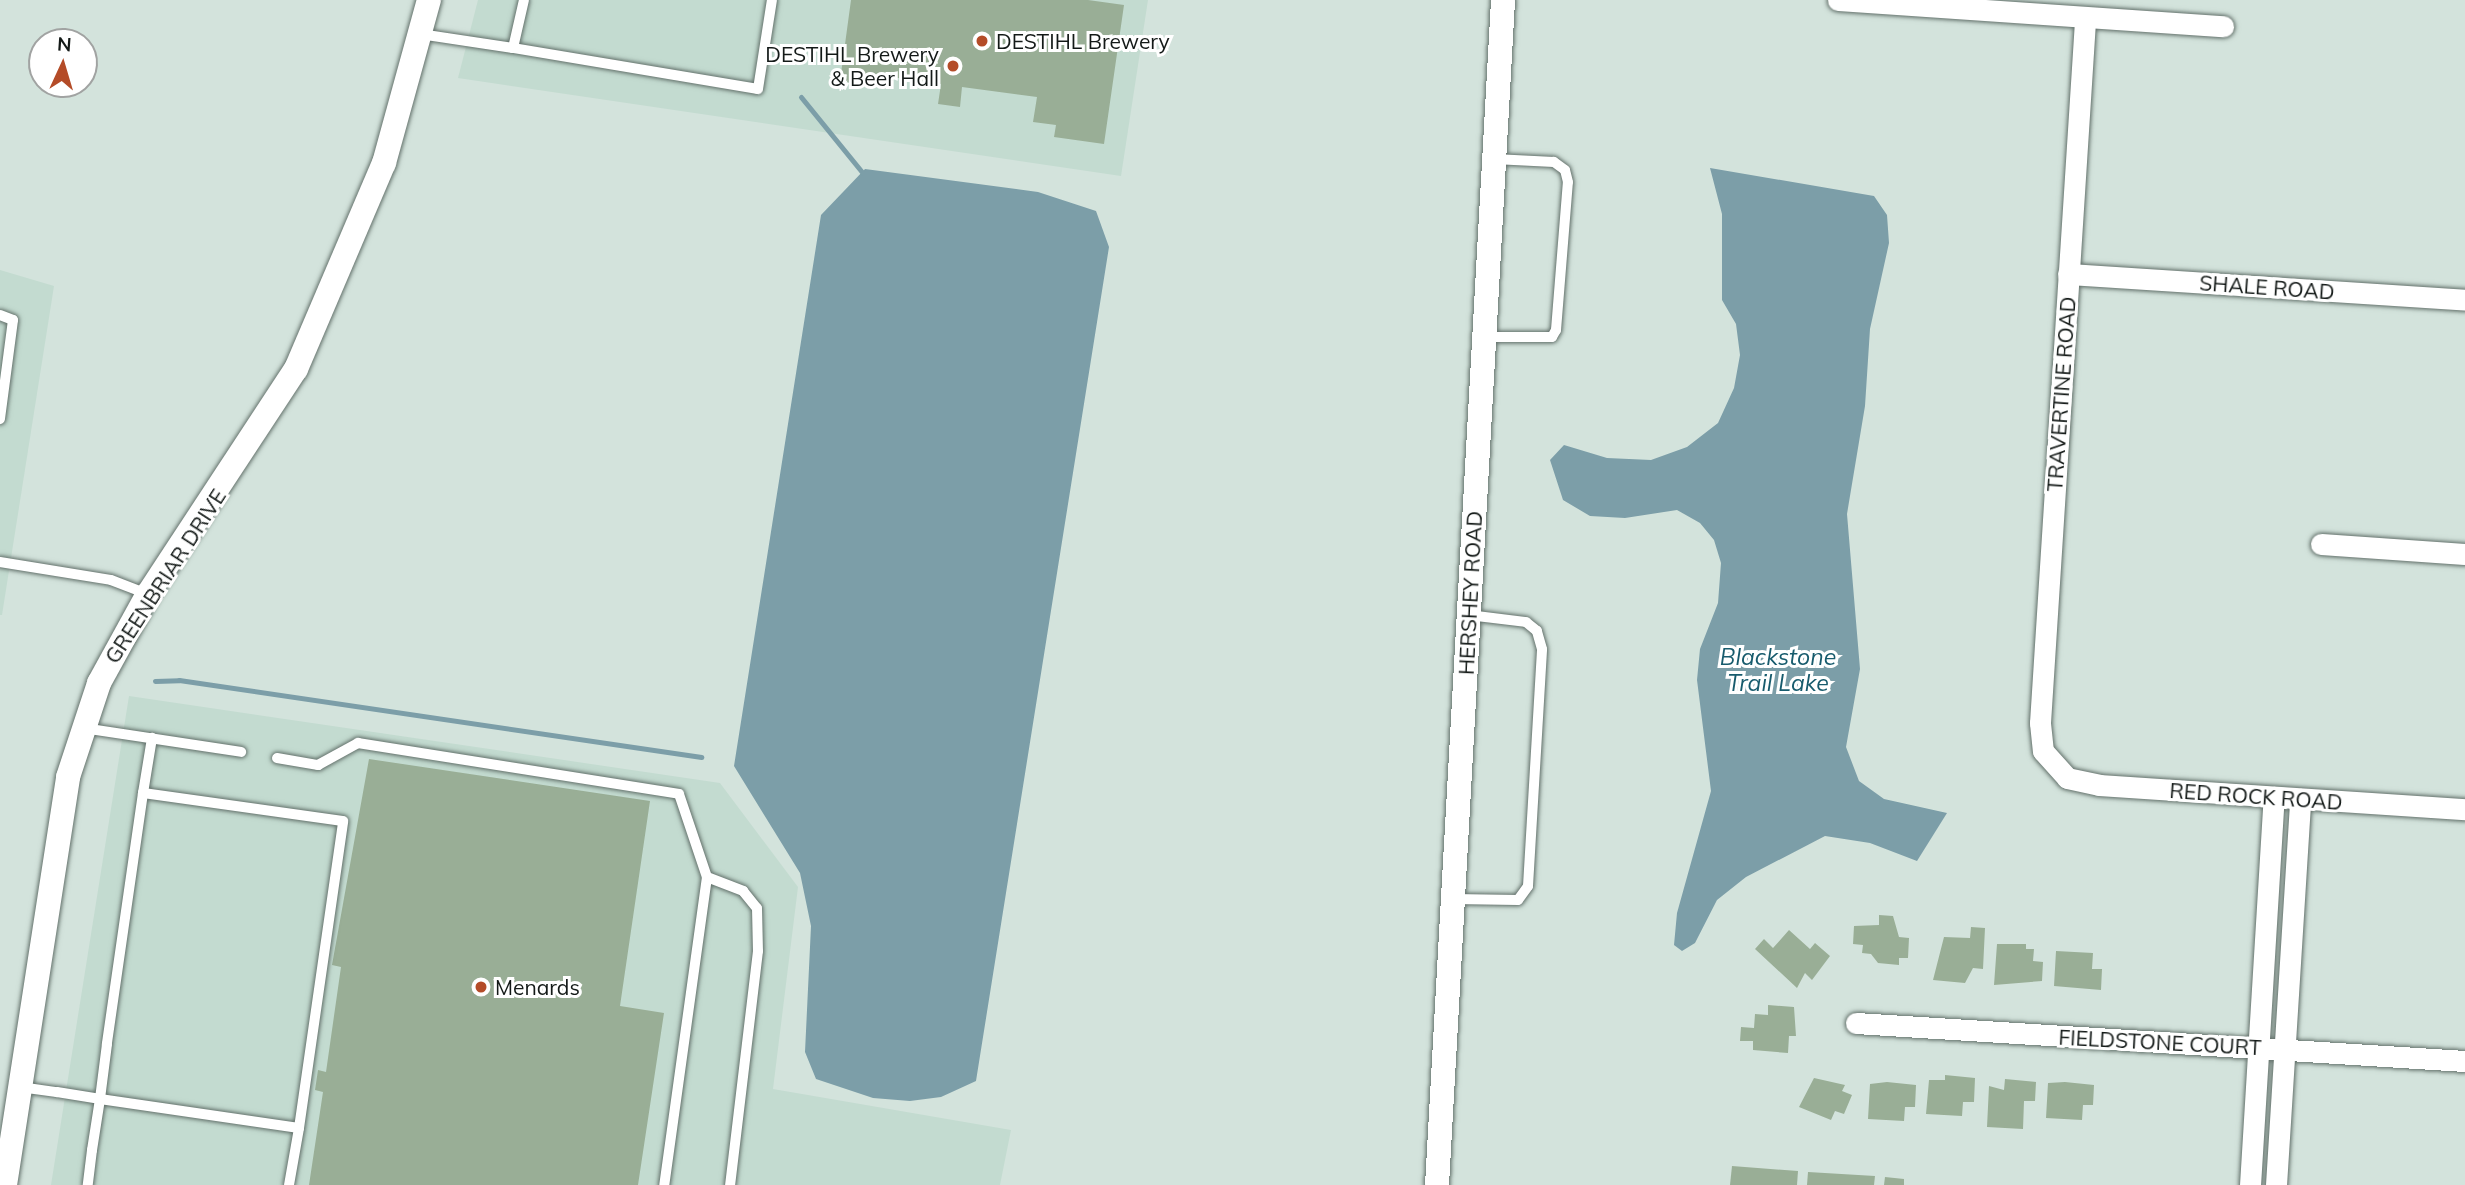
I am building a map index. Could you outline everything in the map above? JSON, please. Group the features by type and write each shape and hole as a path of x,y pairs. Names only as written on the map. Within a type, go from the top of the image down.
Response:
{"street":[{"name":"GREENBRIAR DRIVE","path":"5,1185 68,778 83,728 110,659 148,594 296,369 384,163 429,0"},
{"name":"HERSHEY ROAD","path":"1437,1185 1503,0"},
{"path":"1838,0 2085,21 2223,26"},
{"name":"TRAVERTINE ROAD","path":"2052,765 2039,732 2085,21"},
{"name":"SHALE ROAD","path":"2068,274 2465,300"},
{"path":"2321,544 2465,554"},
{"name":"RED ROCK ROAD","path":"2052,765 2067,778 2099,785 2465,809"},
{"path":"2250,1185 2274,797"},
{"path":"2276,1185 2300,799"},
{"name":"FIELDSTONE COURT","path":"1856,1023 2465,1061"}],"lane":[{"path":"513,48 524,0"},
{"path":"420,34 758,89 772,0"},
{"path":"1485,337 1552,337 1556,330 1568,182 1565,170 1554,162 1494,159"},
{"path":"0,315 13,320 0,419"},
{"path":"0,562 111,580 148,594"},
{"path":"1453,899 1518,900 1528,886 1542,649 1537,631 1526,622 1469,615"},
{"path":"83,728 241,752"},
{"path":"88,1185 152,738"},
{"path":"277,758 318,765 358,743 679,794 707,877 664,1185"},
{"path":"143,793 343,821 289,1185"},
{"path":"707,877 743,891 757,908 758,951 730,1185"},
{"path":"20,1087 299,1128"}],"shaded area":[{"path":"478,0 1148,0 1121,176 458,78"},
{"path":"0,270 54,286 2,615 0,615"},
{"path":"129,696 720,783 798,887 773,1089 1011,1130 1000,1185 51,1185"}],"water":[{"name":"Blackstone Trail Lake","path":"1710,168 1874,196 1887,215 1889,243 1870,329 1865,406 1847,514 1860,669 1846,747 1859,781 1884,799 1947,813 1917,861 1870,843 1825,836 1746,877 1717,900 1695,943 1682,951 1674,945 1677,913 1711,791 1697,680 1700,649 1718,603 1721,563 1714,540 1700,523 1677,510 1625,518 1590,516 1563,500 1550,460 1564,445 1607,458 1651,460 1687,447 1718,423 1734,388 1740,355 1736,324 1722,300 1722,214"},
{"path":"865,169 1038,192 1096,211 1109,247 976,1081 941,1097 910,1101 873,1098 816,1079 805,1052 811,926 800,873 734,766 821,215"}],"building":[{"name":"DESTIHL Brewery","path":"851,0 1088,0 1124,5 1104,144 1054,137 1056,125 1033,122 1037,97 962,87 960,107 938,104 941,84 891,77 889,89 840,81"},
{"name":"Menards","path":"369,759 650,801 620,1006 664,1013 638,1185 309,1185 323,1092 315,1090 318,1070 326,1072 341,967 332,965"},
{"path":"1879,915 1893,916 1899,937 1909,938 1908,958 1899,958 1899,965 1878,963 1871,954 1862,953 1863,945 1853,944 1854,926 1879,925"},
{"path":"1971,927 1985,928 1983,969 1973,968 1965,983 1933,980 1944,937 1970,938"},
{"path":"1789,930 1810,949 1815,943 1830,956 1812,980 1805,973 1797,988 1755,949 1764,939 1773,948"},
{"path":"1997,944 2026,944 2026,949 2034,949 2033,961 2043,962 2042,981 1994,985"},
{"path":"2056,951 2093,953 2092,969 2102,969 2101,990 2054,986"},
{"path":"1768,1005 1794,1007 1796,1036 1789,1036 1788,1053 1753,1050 1753,1041 1740,1041 1741,1027 1754,1028 1755,1014 1768,1015"},
{"path":"1945,1075 1975,1078 1974,1102 1963,1102 1962,1116 1926,1114 1929,1080 1945,1080"},
{"path":"1814,1078 1845,1085 1842,1091 1852,1095 1844,1114 1835,1111 1831,1120 1799,1107"},
{"path":"2005,1079 2036,1082 2035,1101 2024,1101 2023,1129 1987,1127 1989,1086 2004,1090"},
{"path":"1887,1082 1916,1085 1915,1107 1905,1107 1904,1121 1868,1119 1870,1084"},
{"path":"2048,1083 2094,1085 2093,1105 2083,1105 2082,1120 2046,1118"},
{"path":"1732,1166 1798,1171 1797,1185 1730,1185"},
{"path":"1808,1172 1875,1176 1874,1185 1807,1185"},
{"path":"1885,1177 1904,1179 1904,1185 1884,1185"}],"waterway":[{"path":"801,97 862,172"},
{"path":"155,681 179,680 701,757"}],"place":[{"name":"DESTIHL Brewery","path":"982,41"},
{"name":"DESTIHL Brewery & Beer Hall","path":"953,66"},
{"name":"Menards","path":"481,987"}]}
